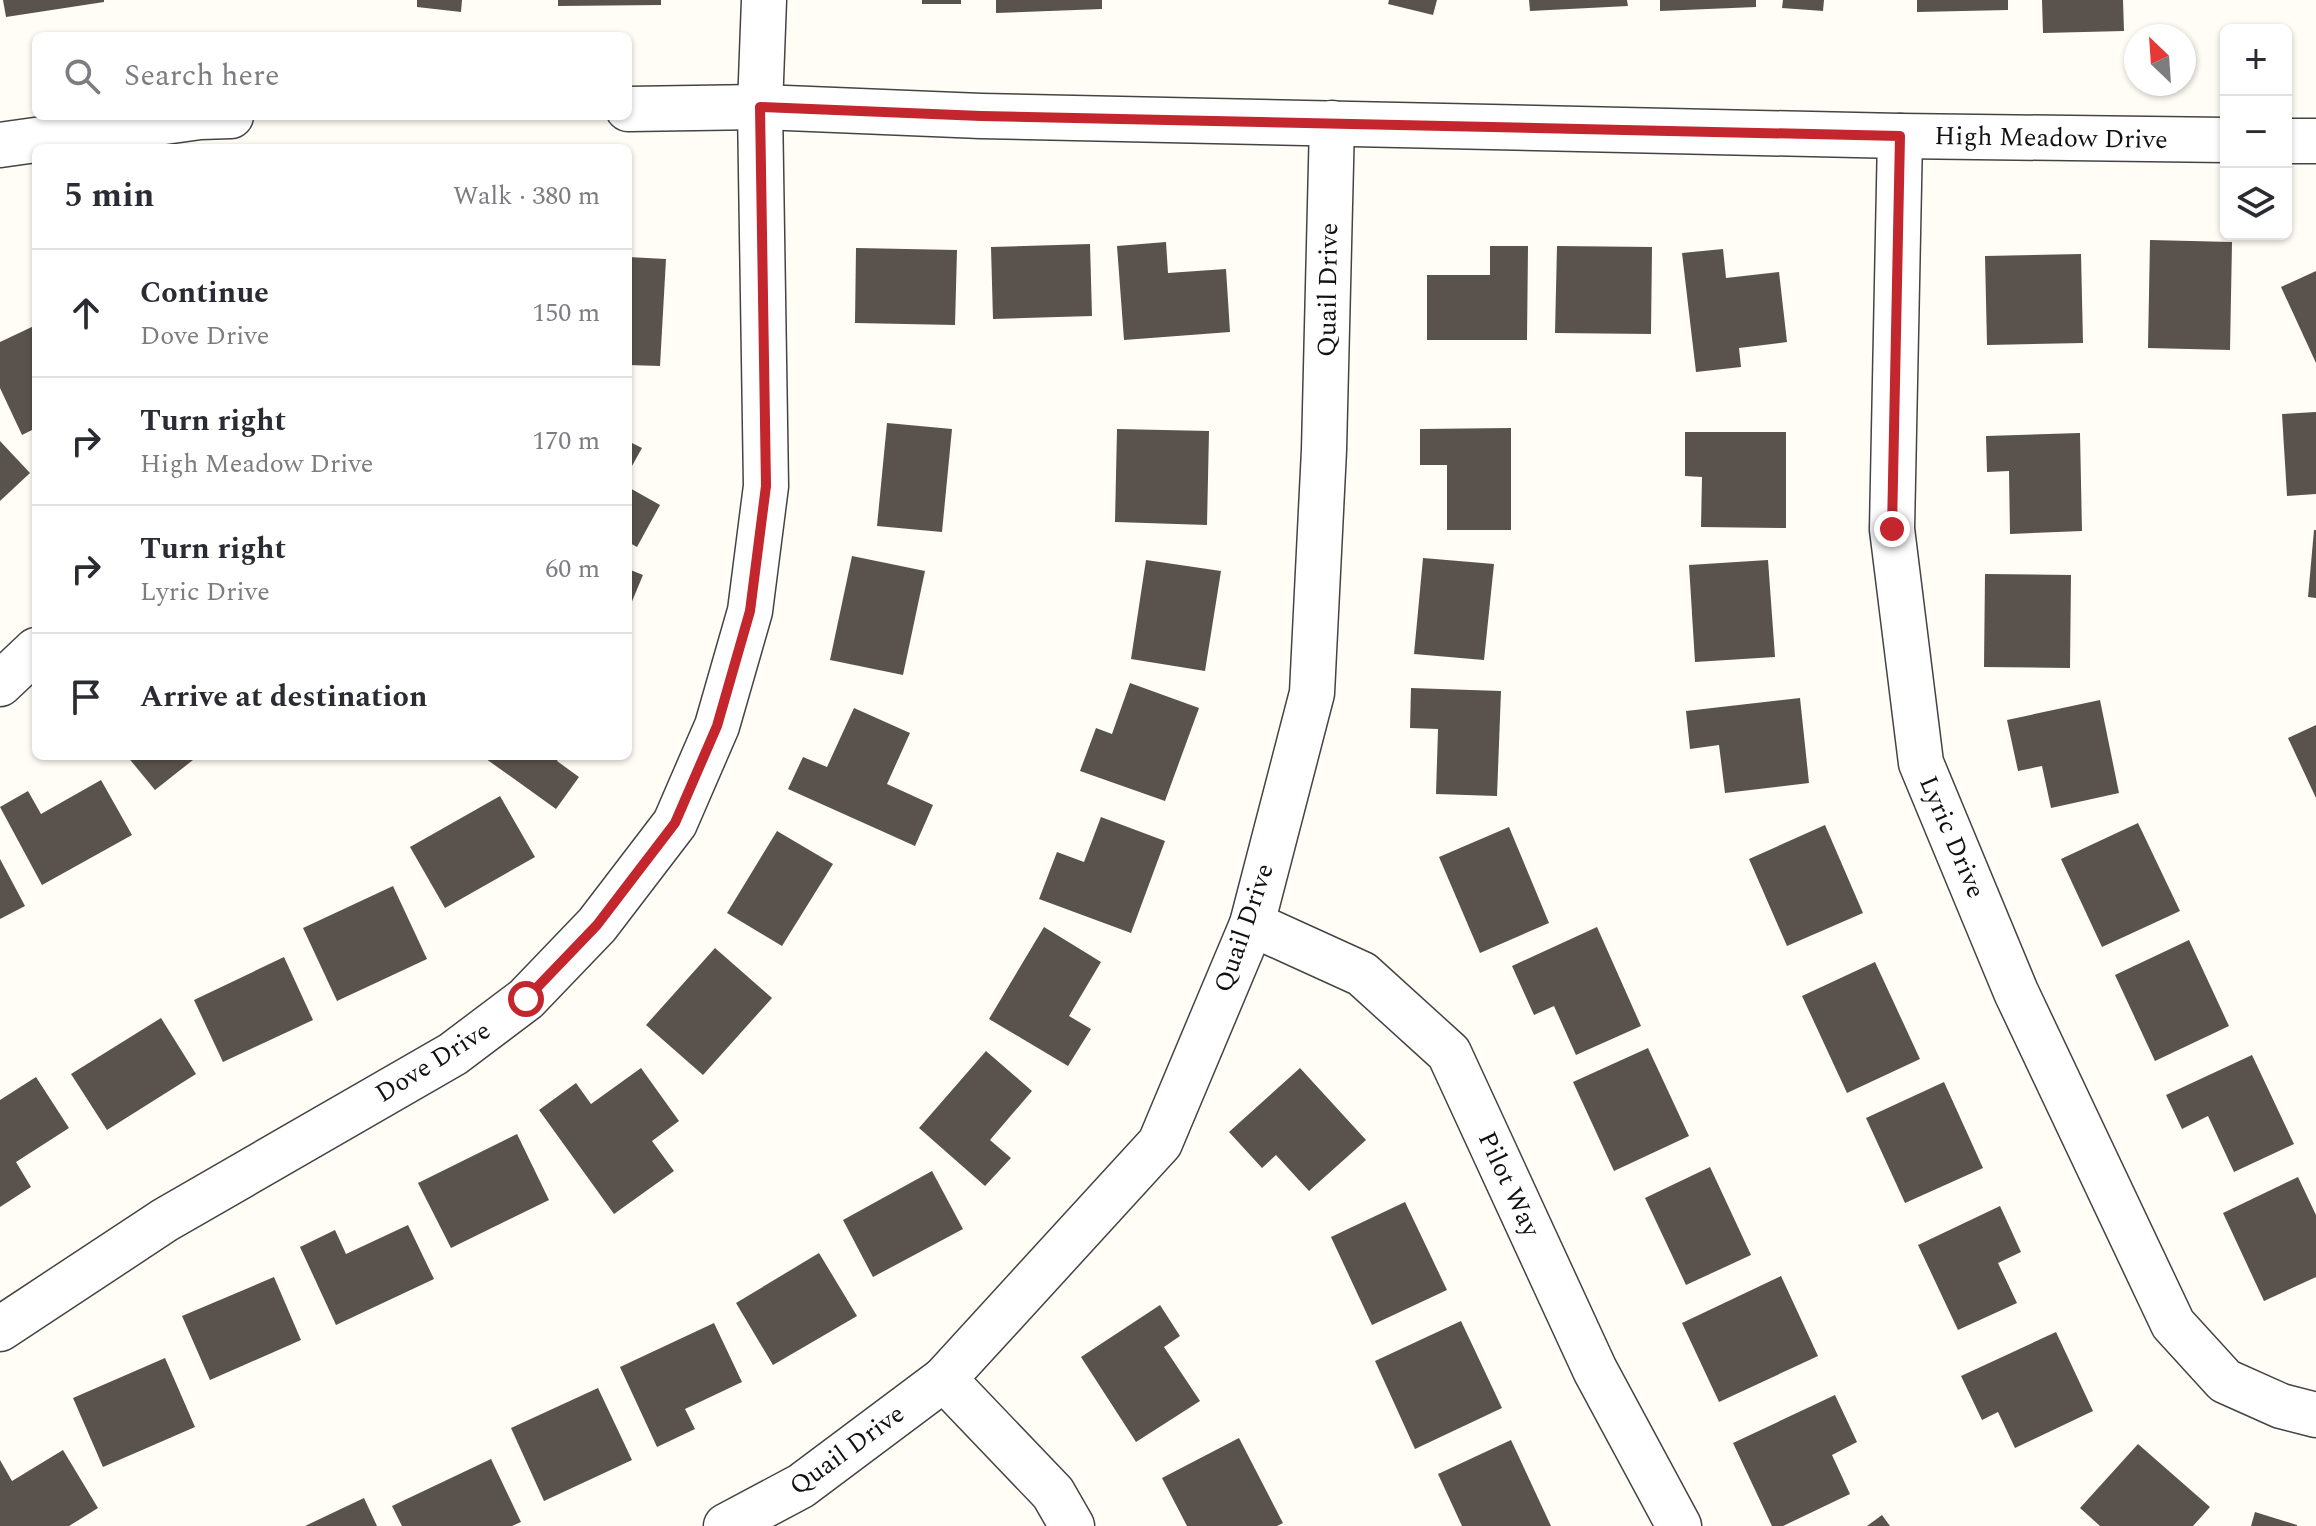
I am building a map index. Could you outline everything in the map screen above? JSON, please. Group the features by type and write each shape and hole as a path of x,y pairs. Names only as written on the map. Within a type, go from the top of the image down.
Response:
{"street":[{"name":"Dove Drive","path":"0,1329 165,1220 453,1054 526,999 597,925 675,823 717,726 750,611 766,486 760,107 764,0"},
{"name":"High Meadow Drive","path":"632,109 760,107 981,116 2220,140"},
{"path":"0,145 179,120"},
{"path":"200,120 201,144"},
{"name":"Quail Drive","path":"726,1526 801,1486 944,1379 1160,1143 1252,924 1312,693 1324,450 1332,123"},
{"name":"Lyric Drive","path":"1900,136 1892,529 1921,763 2016,992 2173,1324 2225,1381 2281,1406 2316,1415"},
{"path":"2292,141 2316,141"},
{"path":"0,684 32,654"},
{"name":"Pilot Way","path":"1252,924 1362,974 1449,1053 1595,1370 1679,1526"},
{"path":"944,1379 1053,1493 1072,1526"}],"building":[{"path":"3,0 104,0 104,2 6,17"},
{"path":"417,0 462,0 461,12 417,7"},
{"path":"558,0 661,0 661,5 558,6"},
{"path":"922,0 961,0 961,4 922,4"},
{"path":"996,0 1102,0 1102,9 996,13"},
{"path":"1389,0 1437,0 1433,15 1388,4"},
{"path":"1529,0 1627,0 1628,6 1530,11"},
{"path":"1660,0 1756,0 1756,7 1660,11"},
{"path":"1783,0 1824,0 1823,11 1782,8"},
{"path":"1917,0 2008,0 2008,10 1917,12"},
{"path":"2042,0 2123,0 2124,31 2043,33"},
{"path":"2150,240 2232,242 2230,350 2148,348"},
{"path":"1166,242 1168,273 1226,269 1230,332 1124,340 1117,246"},
{"path":"1090,244 1092,316 993,319 991,247"},
{"path":"1490,246 1528,246 1527,340 1427,340 1427,275 1490,275"},
{"path":"1557,246 1652,247 1651,334 1555,333"},
{"path":"856,248 957,250 955,325 855,323"},
{"path":"1723,249 1726,278 1779,272 1787,342 1739,348 1741,367 1696,372 1682,253"},
{"path":"2081,254 2083,343 1987,345 1985,256"},
{"path":"632,257 666,259 660,366 632,365"},
{"path":"2316,271 2316,363 2281,287"},
{"path":"32,327 32,430 22,435 0,388 0,342"},
{"path":"2316,412 2316,494 2287,496 2282,414"},
{"path":"887,423 952,429 942,532 877,526"},
{"path":"1511,428 1511,530 1447,530 1447,465 1420,465 1420,429"},
{"path":"1117,429 1209,431 1207,525 1115,522"},
{"path":"1685,432 1786,432 1786,528 1701,527 1702,477 1685,476"},
{"path":"2080,433 2082,531 2010,534 2009,471 1987,472 1986,436"},
{"path":"0,441 30,473 0,501"},
{"path":"632,443 642,448 632,466"},
{"path":"632,489 660,505 637,547 632,544"},
{"path":"2316,530 2316,598 2308,597"},
{"path":"852,556 925,571 903,675 830,660"},
{"path":"1423,558 1494,564 1484,660 1414,654"},
{"path":"1146,560 1221,571 1205,671 1131,659"},
{"path":"1768,560 1775,657 1695,662 1689,565"},
{"path":"632,571 643,575 632,601"},
{"path":"1985,574 2071,575 2070,668 1984,667"},
{"path":"1130,683 1199,708 1165,801 1080,771 1096,728 1112,734"},
{"path":"1411,688 1501,691 1497,796 1436,794 1438,729 1410,728"},
{"path":"1800,698 1809,783 1725,793 1719,745 1690,749 1686,711"},
{"path":"2100,700 2119,793 2051,808 2042,766 2018,771 2007,720"},
{"path":"854,708 910,733 887,784 933,805 915,846 788,789 803,757 827,767"},
{"path":"2316,725 2316,798 2288,738"},
{"path":"130,760 193,760 155,790"},
{"path":"488,760 558,760 579,777 556,809"},
{"path":"101,780 132,835 42,885 0,807 28,791 41,814"},
{"path":"500,796 535,857 445,908 410,847"},
{"path":"1101,817 1165,841 1131,933 1039,899 1057,852 1084,862"},
{"path":"2138,823 2180,911 2102,947 2061,859"},
{"path":"1825,825 1863,913 1787,946 1749,859"},
{"path":"1509,827 1549,923 1480,953 1439,857"},
{"path":"777,831 833,864 782,946 727,913"},
{"path":"0,859 25,906 0,919"},
{"path":"393,886 427,959 337,1001 303,928"},
{"path":"1044,927 1101,962 1069,1016 1091,1029 1068,1066 989,1019"},
{"path":"1597,927 1641,1026 1576,1055 1554,1006 1534,1015 1512,966"},
{"path":"2189,940 2229,1026 2155,1061 2115,975"},
{"path":"715,948 772,998 703,1075 646,1025"},
{"path":"284,957 313,1020 223,1062 194,1000"},
{"path":"1875,962 1920,1059 1847,1093 1802,996"},
{"path":"161,1018 196,1074 107,1130 71,1074"},
{"path":"1648,1048 1689,1136 1614,1171 1573,1082"},
{"path":"986,1051 1032,1091 990,1140 1011,1158 985,1186 919,1128"},
{"path":"2252,1055 2294,1144 2234,1172 2208,1116 2182,1129 2166,1095"},
{"path":"641,1068 679,1121 652,1141 674,1171 614,1214 539,1110 576,1083 591,1104"},
{"path":"1300,1068 1366,1140 1309,1191 1276,1155 1262,1168 1229,1132"},
{"path":"36,1077 69,1128 16,1162 31,1187 0,1207 0,1100"},
{"path":"1944,1082 1983,1168 1905,1203 1866,1118"},
{"path":"517,1134 549,1200 451,1248 418,1183"},
{"path":"1710,1167 1751,1255 1686,1285 1645,1198"},
{"path":"932,1171 963,1229 873,1277 843,1220"},
{"path":"2298,1177 2316,1215 2316,1277 2264,1301 2223,1213"},
{"path":"1405,1202 1447,1290 1372,1325 1331,1237"},
{"path":"2000,1206 2021,1252 1998,1263 2017,1303 1958,1330 1918,1245"},
{"path":"408,1225 434,1279 336,1325 300,1247 335,1230 346,1254"},
{"path":"819,1253 857,1316 773,1365 736,1303"},
{"path":"1781,1276 1818,1356 1719,1402 1682,1323"},
{"path":"274,1277 301,1340 210,1380 182,1316"},
{"path":"1160,1305 1180,1336 1164,1347 1200,1401 1136,1442 1081,1357"},
{"path":"1461,1321 1502,1408 1415,1449 1375,1361"},
{"path":"714,1323 742,1382 685,1409 695,1429 657,1447 620,1367"},
{"path":"2056,1332 2093,1411 2015,1448 1998,1412 1982,1420 1961,1376"},
{"path":"165,1358 195,1427 103,1467 73,1398"},
{"path":"598,1388 632,1460 544,1501 511,1428"},
{"path":"1835,1395 1857,1442 1832,1455 1850,1494 1783,1526 1772,1526 1733,1443"},
{"path":"1239,1438 1283,1523 1277,1526 1187,1526 1162,1478"},
{"path":"1511,1440 1551,1526 1462,1526 1438,1474"},
{"path":"2138,1444 2210,1507 2193,1526 2100,1526 2080,1508"},
{"path":"63,1450 98,1508 69,1526 0,1526 0,1460 12,1481"},
{"path":"491,1459 521,1522 512,1526 402,1526 392,1506"},
{"path":"364,1498 377,1526 305,1526"},
{"path":"2255,1512 2297,1525 2297,1526 2251,1526"},
{"path":"1882,1515 1890,1526 1867,1526"}],"route":[{"path":"526,999 597,925 675,823 717,726 750,611 766,486 760,107 981,116 1900,136 1892,529"}]}
